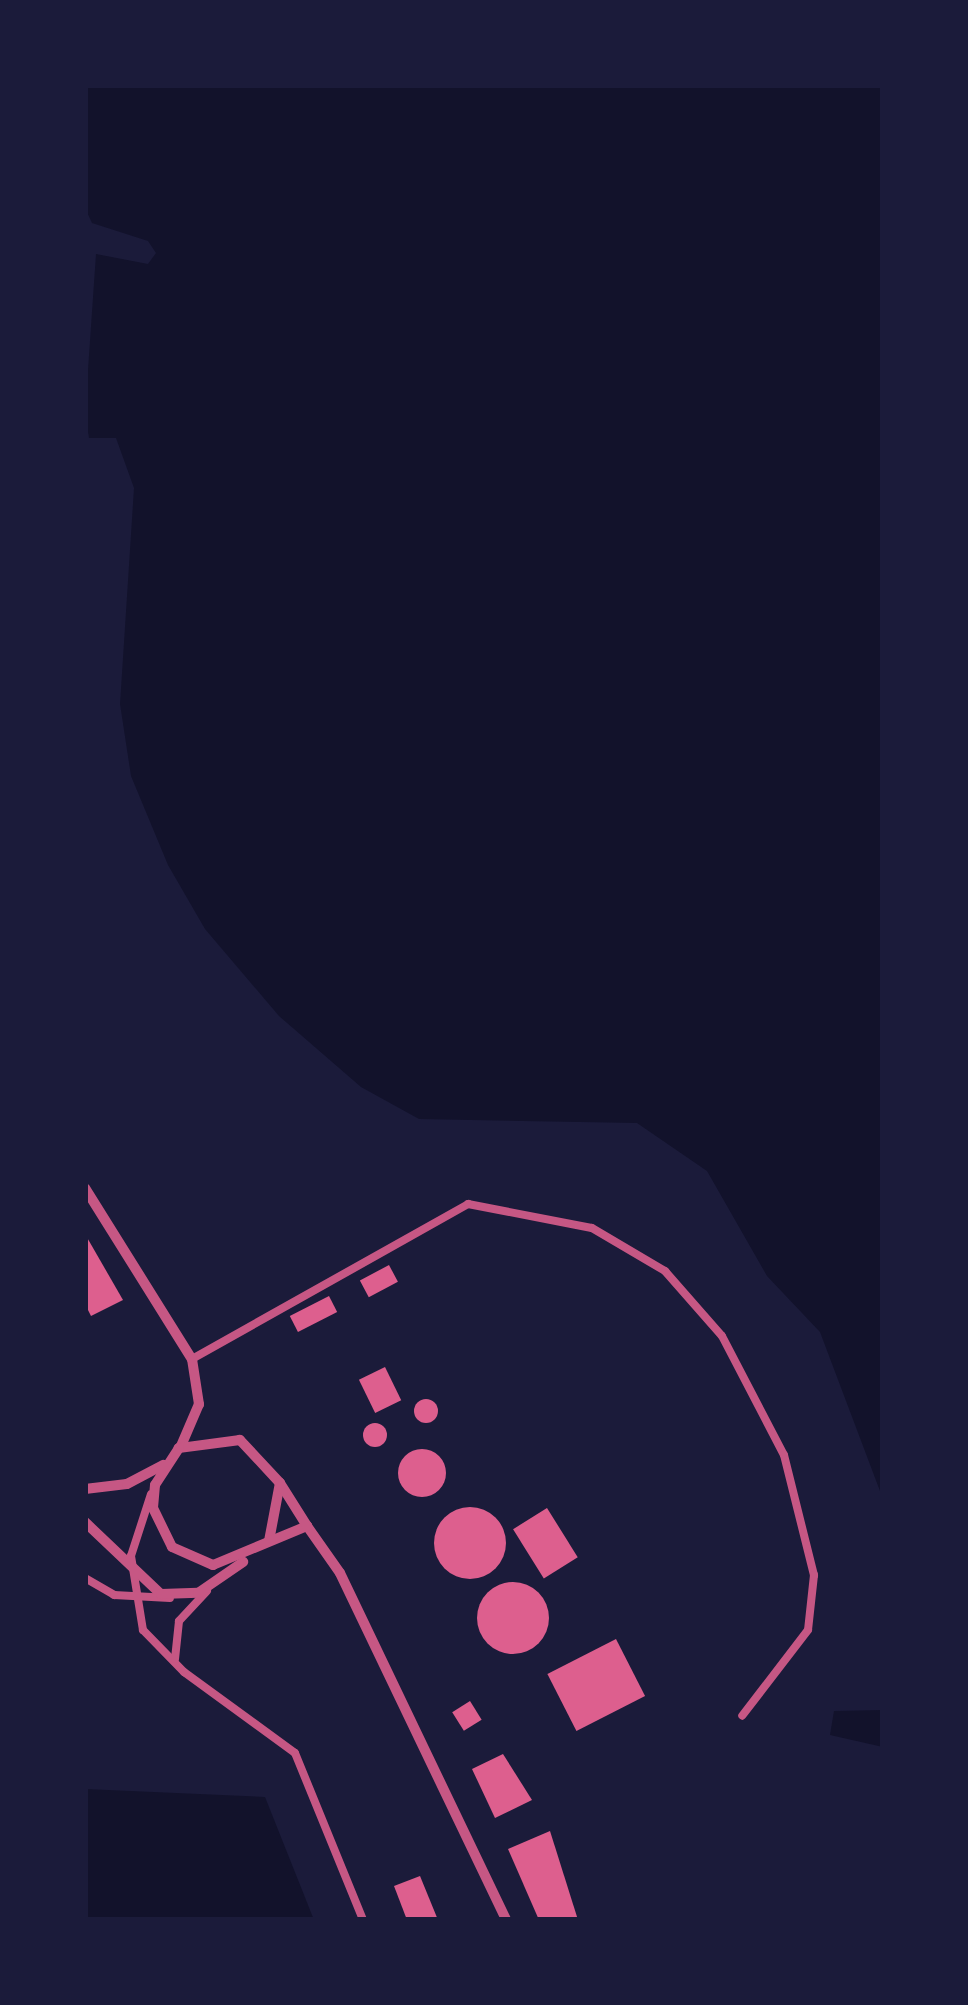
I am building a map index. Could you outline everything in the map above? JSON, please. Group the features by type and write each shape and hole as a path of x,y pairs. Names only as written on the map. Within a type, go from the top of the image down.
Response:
{"street":[{"path":"85,1188 192,1359 200,1404 180,1448 164,1465 155,1485 156,1518 172,1547 213,1565 254,1554"},
{"path":"180,1448 240,1440 280,1483 340,1572 506,1920"},
{"path":"85,1489 127,1484 164,1465"},
{"path":"269,1540 280,1483"},
{"path":"85,1522 132,1574 180,1596 214,1584 269,1540 306,1526"}],"lane":[{"path":"192,1359 468,1204 592,1228 666,1271 722,1336 784,1455 814,1575 808,1630 742,1716"},
{"path":"155,1485 132,1574 132,1599 143,1630 295,1753 363,1920"},
{"path":"85,1578 132,1599 180,1596"},
{"path":"175,1658 179,1621 214,1584"}],"shaded area":[{"path":"85,85 883,85 883,1499 820,1332 767,1276 707,1171 637,1123 419,1119 361,1087 279,1016 205,929 168,865 131,776 120,704 134,488 116,438 89,438 85,413 96,254 148,264 156,253 148,241 92,223 85,208"},
{"path":"883,1710 883,1747 830,1735 834,1711"},
{"path":"85,1789 265,1797 314,1920 85,1920"}],"building":[{"path":"85,1234 123,1300 91,1316 85,1304"},
{"path":"389,1265 398,1282 369,1297 360,1280"},
{"path":"329,1296 337,1312 298,1332 290,1316"},
{"path":"385,1367 401,1400 375,1413 359,1380"},
{"path":"426,1399 438,1411 426,1423 414,1411"},
{"path":"375,1423 387,1435 375,1447 363,1435"},
{"path":"422,1449 439,1456 446,1473 439,1490 422,1497 405,1490 398,1473 405,1456"},
{"path":"470,1507 495,1518 506,1543 495,1568 470,1579 445,1568 434,1543 445,1518"},
{"path":"547,1508 578,1557 544,1578 513,1529"},
{"path":"513,1582 538,1593 549,1618 538,1643 513,1654 488,1643 477,1618 488,1593"},
{"path":"616,1639 645,1696 576,1731 547,1674"},
{"path":"470,1701 482,1720 464,1731 452,1712"},
{"path":"503,1754 532,1800 495,1818 472,1769"},
{"path":"550,1831 578,1920 539,1920 508,1849"},
{"path":"420,1876 438,1920 407,1920 394,1886"}]}
